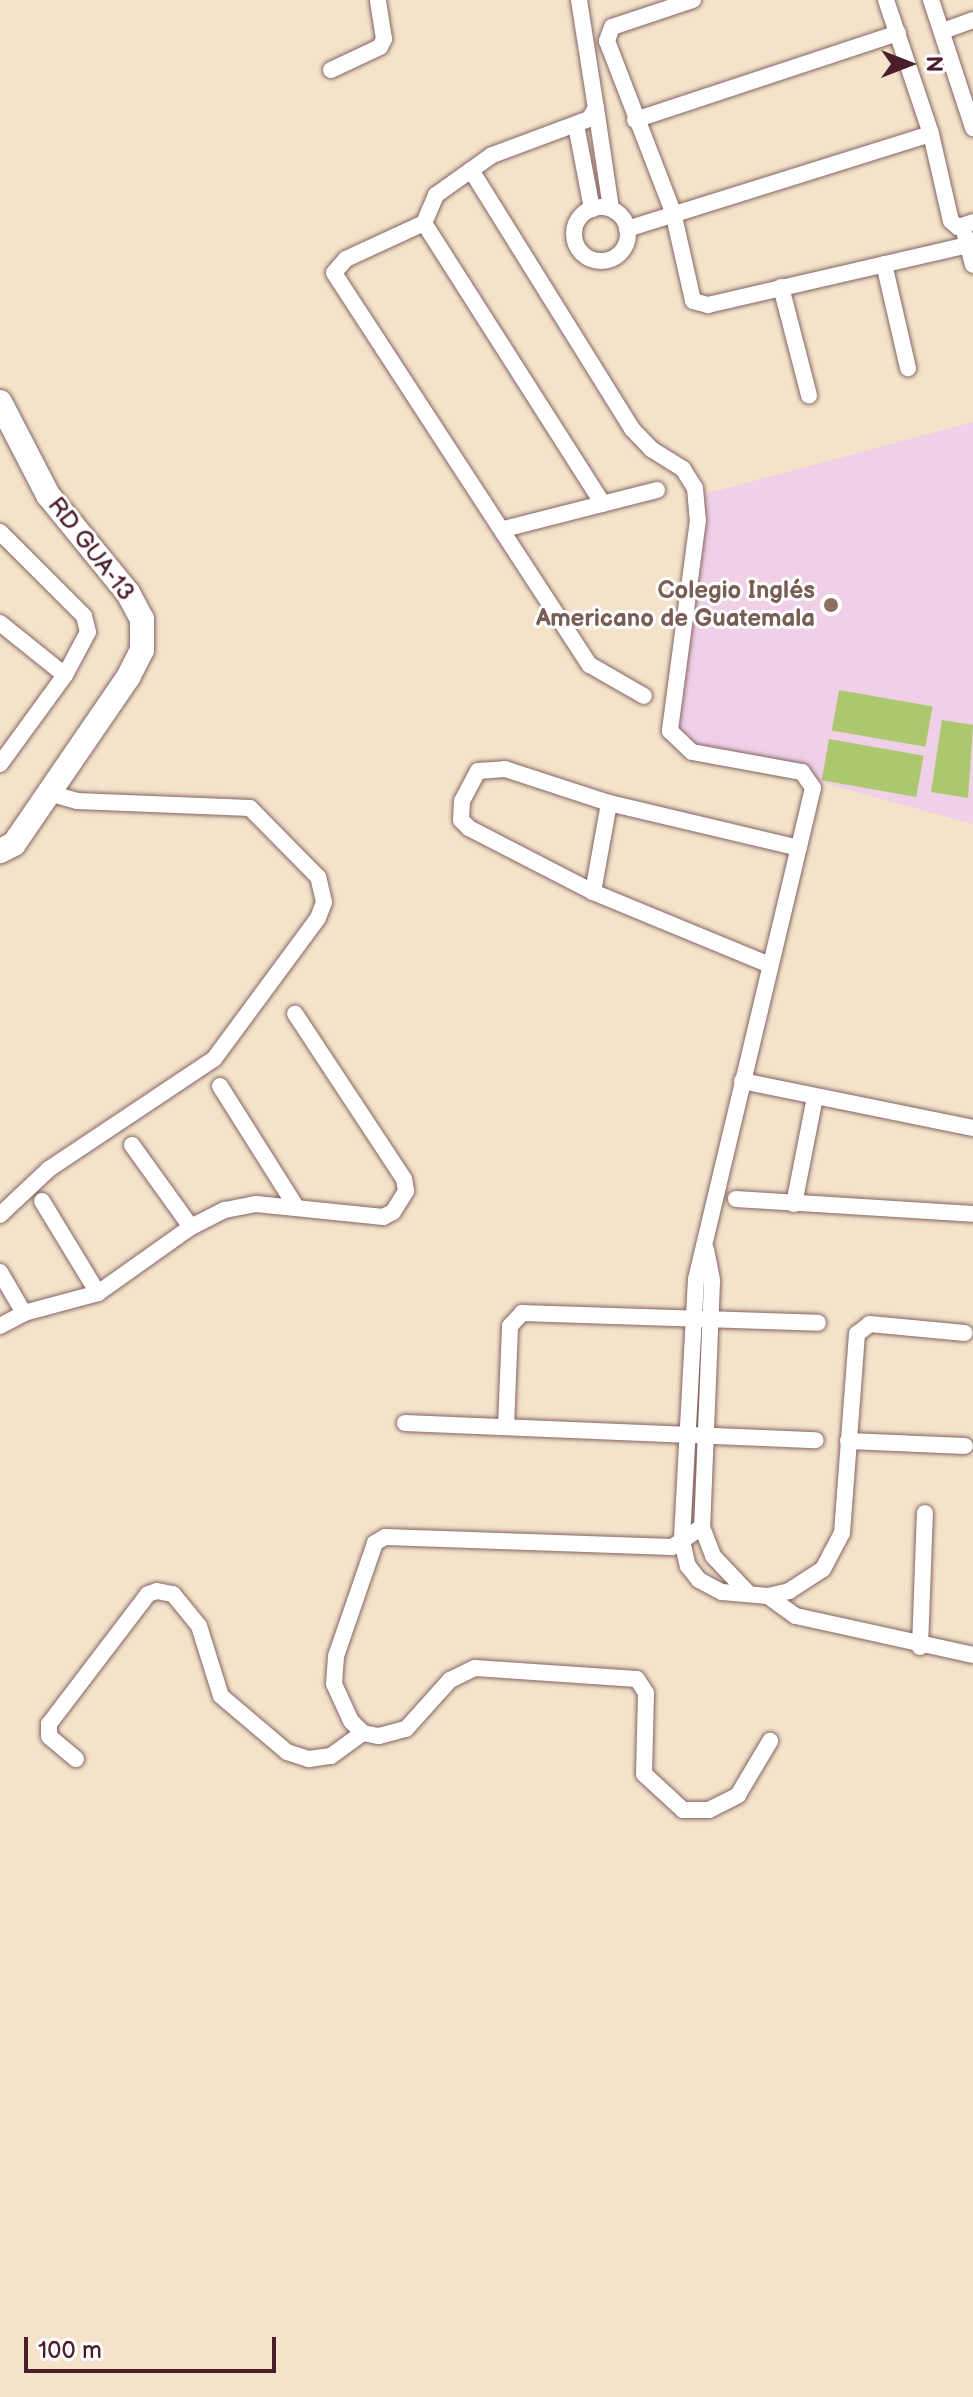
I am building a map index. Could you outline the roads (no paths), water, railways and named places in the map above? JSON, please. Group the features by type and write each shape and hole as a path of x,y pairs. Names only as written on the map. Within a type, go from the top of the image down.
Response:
{"main road":[{"name":"RD GUA-13","path":"0,402 48,495 128,593 142,619 142,650 129,676 14,844 0,851"}],"street":[{"path":"331,70 380,47 384,39 378,0"},
{"path":"579,0 611,208 627,229"},
{"path":"693,0 612,27 607,34 635,120 673,212 693,301 708,305 968,245"},
{"path":"886,0 931,134 951,221 968,224 968,245 973,265"},
{"path":"931,0 973,127"},
{"path":"943,31 973,20"},
{"path":"635,120 898,33"},
{"path":"596,108 576,125 492,155 436,195 424,223 346,259 334,273 590,665 644,696"},
{"path":"576,125 592,209"},
{"path":"627,229 673,212 931,134"},
{"path":"471,170 632,429 651,449 683,469 695,488 698,520 670,731 692,752 787,768 811,778 799,848 742,1081 706,1248 696,1279 702,1321 696,1436 682,1541 688,1566 699,1580 722,1592 768,1596 807,1582 835,1552 845,1512 854,1343 860,1330 876,1324 965,1333"},
{"path":"611,208 592,209 575,226 574,238 587,258 610,260 620,254 627,229"},
{"path":"424,223 603,504"},
{"path":"884,264 908,368"},
{"path":"781,287 809,395"},
{"path":"504,529 657,490"},
{"path":"0,532 87,621 88,638 65,675 1,762"},
{"path":"0,623 65,675"},
{"path":"770,965 593,892 469,828 461,820 462,801 471,778 486,768 505,769 609,803 799,848"},
{"path":"0,1215 49,1169 214,1059 318,918 324,902 318,877 272,825 250,808 77,801 49,793"},
{"path":"593,892 609,803"},
{"path":"0,1326 24,1313 98,1293 191,1227 225,1210 295,1205 383,1217 393,1212 406,1191 404,1179 295,1014"},
{"path":"742,1081 973,1128"},
{"path":"220,1086 295,1205"},
{"path":"794,1204 815,1097"},
{"path":"132,1145 191,1227"},
{"path":"736,1199 973,1214"},
{"path":"42,1201 98,1293"},
{"path":"0,1272 24,1313"},
{"path":"506,1427 510,1326 516,1316 818,1323"},
{"path":"405,1423 816,1440"},
{"path":"696,1436 702,1527 713,1556 749,1594"},
{"path":"848,1441 965,1446"},
{"path":"920,1647 925,1513"},
{"path":"363,1733 342,1706 334,1684 336,1656 375,1543 385,1537 672,1547 702,1527"},
{"path":"76,1759 49,1736 49,1724 148,1594 157,1591 173,1594 199,1626 221,1696 287,1752 309,1759 331,1756 363,1733 387,1736 406,1729 450,1680 475,1668 637,1679 646,1693 644,1774 683,1810 721,1806 738,1795 770,1741"},
{"path":"768,1596 796,1616 920,1647 973,1655"}],"place":[{"name":"Colegio Inglés Americano de Guatemala","path":"831,605"}]}
